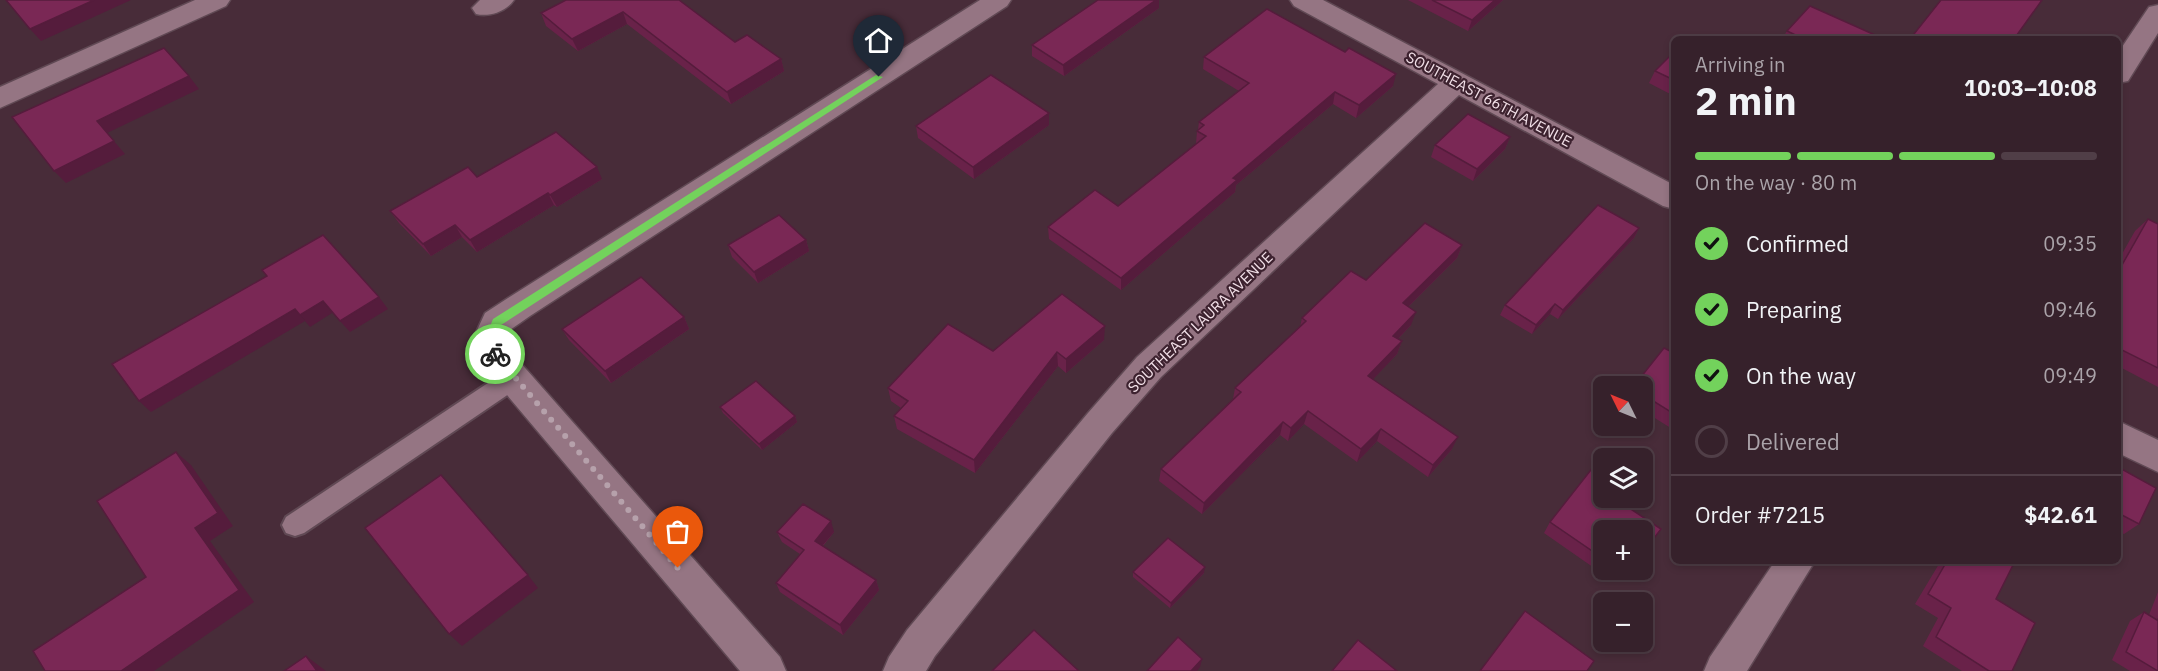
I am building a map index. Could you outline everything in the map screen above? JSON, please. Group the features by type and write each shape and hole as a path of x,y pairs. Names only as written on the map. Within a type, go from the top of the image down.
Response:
{"street":[{"path":"0,98 217,0"},
{"path":"766,671 497,359 490,339 497,322 519,307 998,0"},
{"name":"SOUTHEAST 66TH AVENUE","path":"1303,0 1671,196"},
{"path":"2121,69 2158,13"},
{"name":"SOUTHEAST LAURA AVENUE","path":"903,671 929,634 1100,423 1149,367 1457,82"},
{"path":"2121,438 2158,457"},
{"path":"1724,671 1794,564"}],"lane":[{"path":"295,525 514,378"}],"building":[{"path":"6,0 94,0 30,29"},
{"path":"566,0 679,0 735,42 747,35 781,59 727,92 623,12 572,39 541,13"},
{"path":"1098,0 1156,0 1063,65 1032,45"},
{"path":"1432,0 1495,0 1472,20"},
{"path":"1941,0 2042,0 2016,36 1912,36"},
{"path":"1810,6 1877,36 1798,36 1787,31"},
{"path":"1267,9 1345,52 1349,48 1396,74 1359,105 1335,92 1233,178 1237,180 1121,278 1048,227 1095,190 1118,206 1206,136 1197,131 1204,125 1199,122 1249,83 1204,57"},
{"path":"164,48 189,76 97,121 114,141 54,171 12,117"},
{"path":"1671,55 1671,79 1655,71"},
{"path":"991,75 1049,113 973,167 916,126"},
{"path":"1468,114 1510,137 1477,169 1435,145"},
{"path":"556,132 597,167 550,195 548,193 470,240 455,225 423,244 390,211 468,167 477,177"},
{"path":"1598,205 1639,228 1563,310 1555,304 1536,325 1505,305"},
{"path":"779,215 806,240 754,272 728,245"},
{"path":"2148,219 2158,224 2158,368 2122,350 2121,352 2121,267"},
{"path":"1425,223 1462,245 1403,303 1416,312 1393,336 1402,341 1368,376 1458,437 1433,465 1381,429 1361,449 1308,411 1291,428 1283,422 1204,503 1161,469 1241,392 1235,388 1306,321 1302,318 1351,271 1366,280"},
{"path":"323,235 379,297 340,321 323,301 300,315 295,309 139,401 112,364 267,276 262,270"},
{"path":"641,277 684,317 605,371 562,329"},
{"path":"1062,294 1105,326 1066,359 1057,352 974,460 894,416 908,401 888,388 948,324 993,351"},
{"path":"1664,348 1671,352 1671,412 1653,401 1653,376 1642,376"},
{"path":"756,381 795,416 759,444 720,407"},
{"path":"176,452 218,513 195,528 239,590 121,671 45,671 33,651 146,577 97,501"},
{"path":"1593,467 1593,508 1629,508 1647,520 1593,520 1593,551 1550,522"},
{"path":"2121,469 2156,488 2139,524 2121,515"},
{"path":"441,475 528,575 449,634 365,528"},
{"path":"803,504 831,521 815,541 876,580 840,625 776,583 804,550 777,532"},
{"path":"1653,524 1661,529 1653,540"},
{"path":"1168,538 1205,567 1171,603 1133,572"},
{"path":"1945,564 2014,564 1996,599 2035,623 2012,671 1989,671 1936,637 1951,608 1928,594"},
{"path":"1525,611 1594,661 1587,671 1480,671"},
{"path":"2144,612 2158,619 2158,671 2126,652"},
{"path":"1034,630 1079,671 992,671"},
{"path":"1178,637 1202,659 1191,671 1147,671"},
{"path":"1358,640 1397,671 1332,671"},
{"path":"306,656 317,671 284,671"}],"way so far":[{"path":"495,354 678,568"}],"route":[{"path":"495,354 490,339 497,322 879,77"}]}
